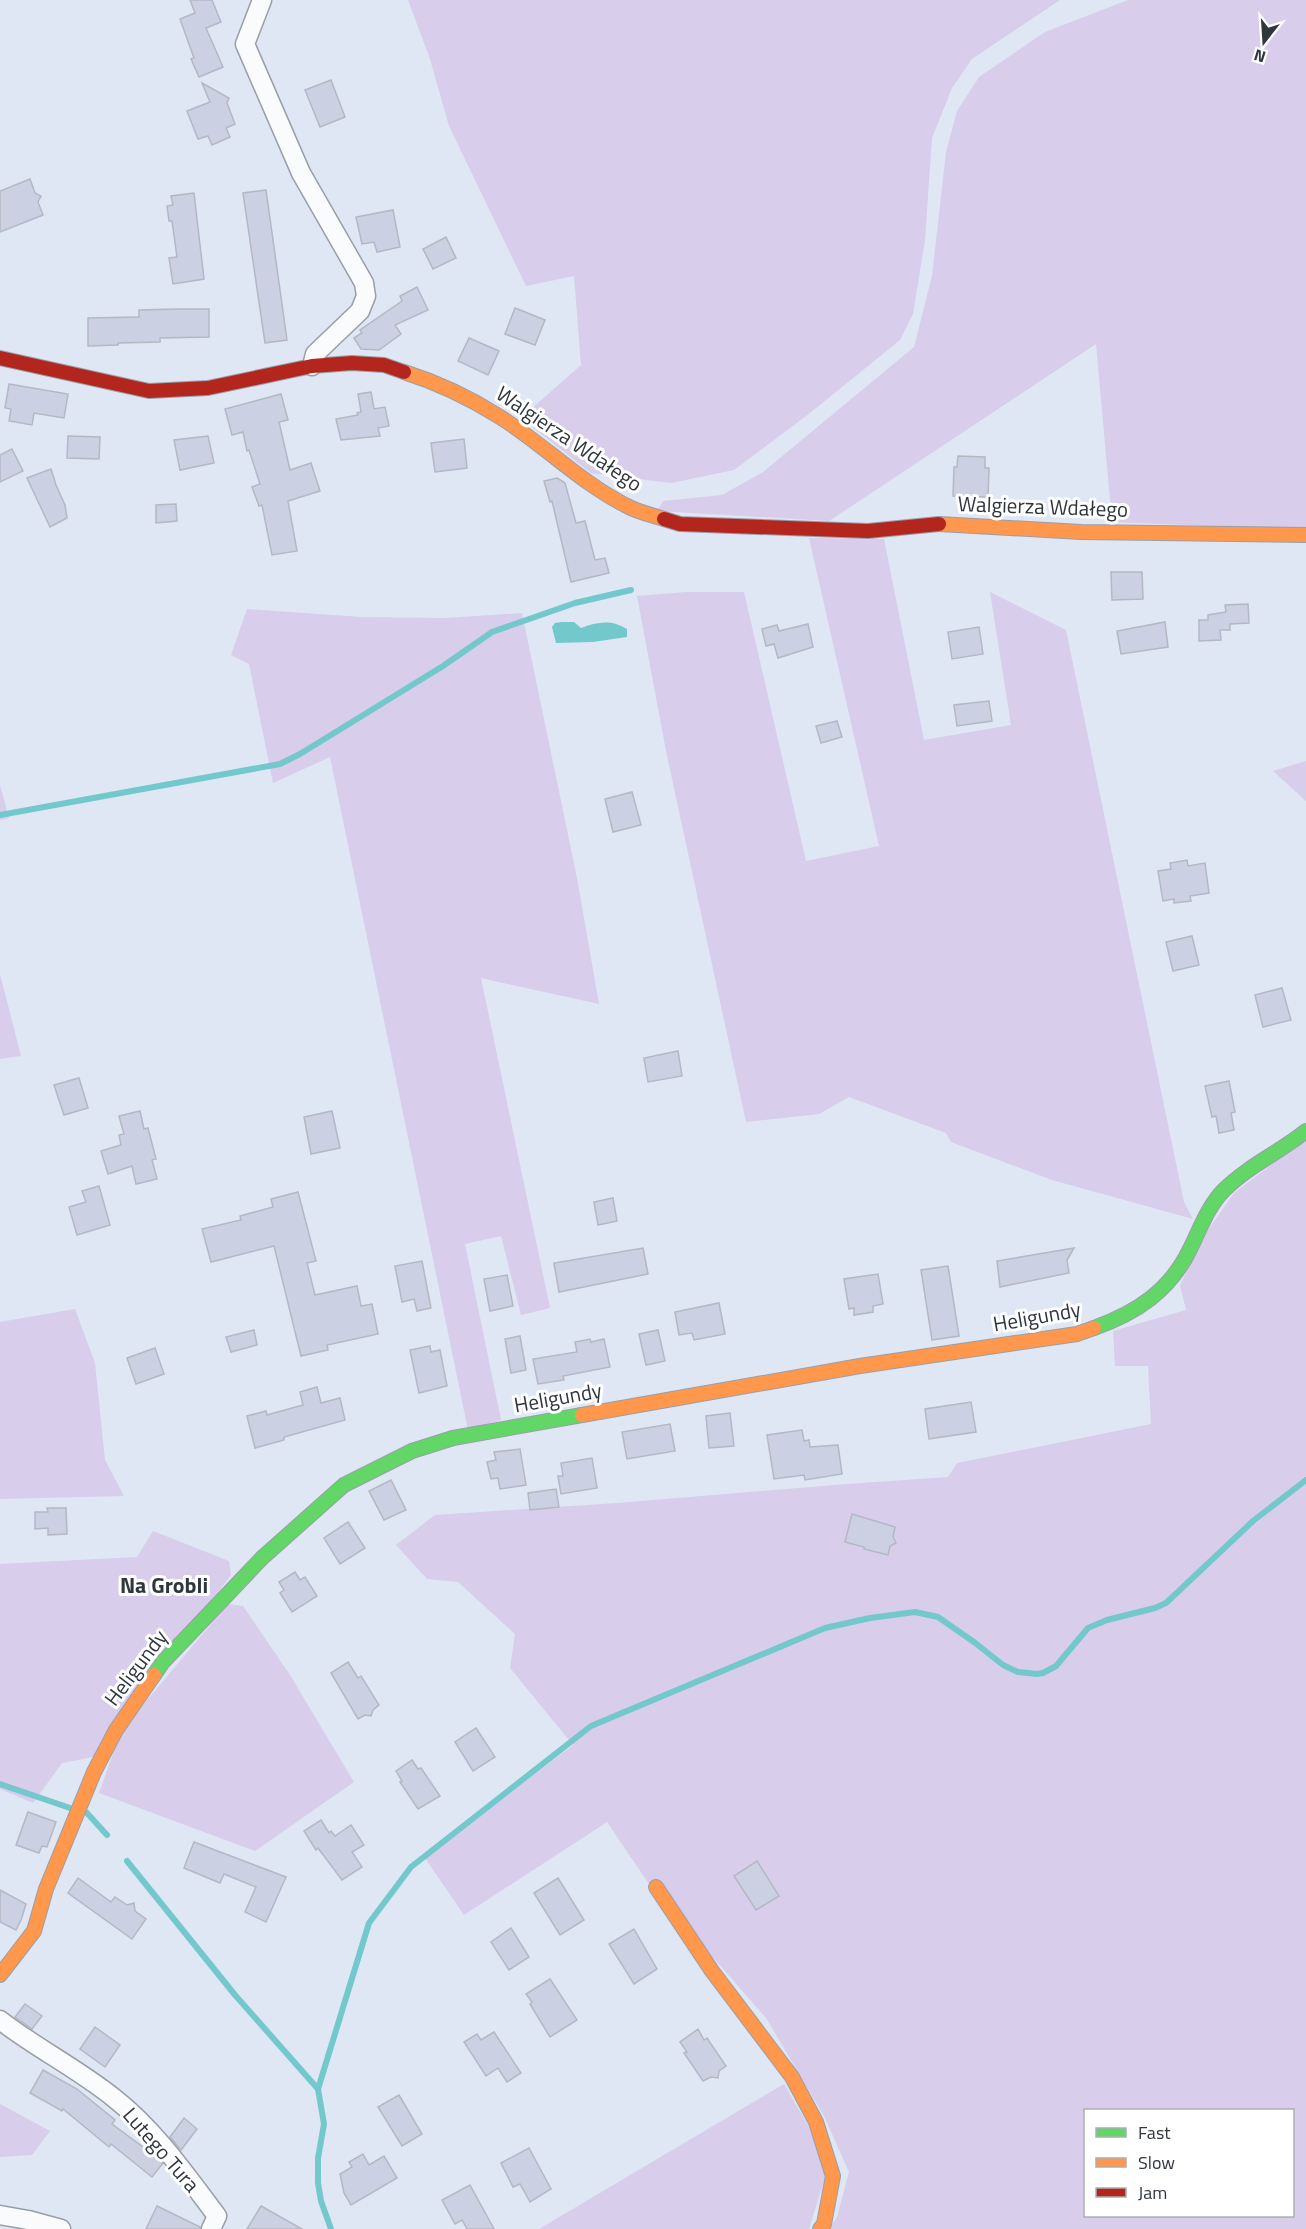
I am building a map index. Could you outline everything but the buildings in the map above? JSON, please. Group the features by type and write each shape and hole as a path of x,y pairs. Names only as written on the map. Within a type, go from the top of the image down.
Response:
{"street":[{"path":"262,0 245,44 301,173 364,283 366,296 360,312 315,354 312,366"},
{"name":"Walgierza Wdałego","path":"0,358 59,370 116,386 149,391 208,388 312,366 352,363 384,365 439,383 502,418 587,481 626,506 680,524 868,531 941,524 1081,532 1306,536"},
{"name":"Heligundy","path":"0,1975 34,1931 46,1889 94,1772 116,1730 141,1692 163,1662 235,1585 344,1485 411,1451 453,1438 860,1366 1077,1334 1103,1326 1157,1297 1175,1274 1189,1250 1196,1231 1224,1190 1306,1131"},
{"path":"656,1887 712,1971 792,2077 816,2122 833,2176 822,2226"},
{"name":"Lutego Tura","path":"0,2020 115,2098 145,2127 173,2158 216,2216 211,2229"},
{"path":"0,2215 61,2229"}],"shaded area":[{"path":"408,0 1060,0 972,59 952,88 932,138 925,240 913,314 900,340 810,413 734,470 671,483 591,473 521,418 581,365 574,276 526,286 449,126 430,59"},
{"path":"1128,0 1306,0 1306,530 1112,522 1096,344 829,521 657,511 663,501 722,495 763,472 914,347 932,276 946,152 957,111 979,77 1045,32"},
{"path":"809,538 884,539 924,740 1011,725 990,592 1066,630 1184,1202 1193,1219 1052,1180 951,1142 946,1133 849,1097 819,1114 746,1122 666,751 637,596 686,592 744,592 806,861 879,846"},
{"path":"247,609 362,617 445,618 522,613 577,878 599,1004 481,978 550,1308 521,1315 501,1236 465,1244 501,1420 468,1430 330,757 273,783 249,664 231,655"},
{"path":"1306,761 1306,801 1273,771"},
{"path":"0,785 9,818 0,820"},
{"path":"0,974 21,1056 0,1059"},
{"path":"1306,1139 1306,2229 829,2229 837,2217 849,2172 824,2116 766,2018 649,1884 607,1822 464,1915 425,1858 573,1745 510,1668 515,1634 458,1582 427,1579 396,1545 435,1515 948,1477 957,1463 1151,1424 1148,1366 1115,1366 1113,1331 1186,1310 1180,1285 1203,1237 1234,1193"},
{"path":"75,1309 95,1363 105,1460 124,1496 0,1499 0,1322"},
{"path":"153,1531 229,1561 231,1575 93,1757 62,1763 33,1803 0,1789 0,1564 137,1557"},
{"path":"228,1604 243,1606 290,1675 354,1782 255,1851 99,1793 121,1731"},
{"path":"784,2084 810,2129 826,2174 809,2229 539,2229"},
{"path":"0,2104 50,2131 32,2155 0,2157"}],"water":[{"path":"574,622 581,628 598,623 615,624 627,629 627,637 593,642 556,643 552,627 555,623"}],"waterway":[{"path":"0,815 280,764 443,666 492,632 575,603 631,590"},
{"path":"331,2229 321,2201 318,2183 318,2158 324,2124 318,2089 369,1923 411,1867 591,1726 825,1628 870,1618 915,1612 938,1617 1003,1665 1018,1672 1043,1673 1056,1666 1088,1628 1107,1620 1166,1603 1253,1521 1306,1480"},
{"path":"0,1784 73,1809"},
{"path":"87,1813 107,1835"},
{"path":"127,1861 235,1995 318,2089"}],"traffic: fast":[{"path":"1094,1328 1138,1307 1162,1288 1182,1264 1218,1196 1233,1181 1306,1131"},
{"path":"154,1675 163,1662 262,1558 344,1485 412,1451 453,1438 582,1415"}],"traffic: slow":[{"path":"404,372 442,386 500,417 608,496 634,510 664,519"},
{"path":"939,524 1081,532 1306,535"},
{"path":"582,1415 860,1366 1077,1334 1094,1328"},
{"path":"0,1975 34,1931 46,1889 94,1772 116,1730 154,1675"},
{"path":"656,1887 712,1971 792,2077 816,2122 833,2176 824,2224 820,2229"}],"traffic: jam":[{"path":"0,358 149,391 208,388 312,366 352,363 384,365 404,372"},
{"path":"664,519 680,524 868,531 939,524"}],"district":[{"name":"Na Grobli","path":"164,1585"}]}
